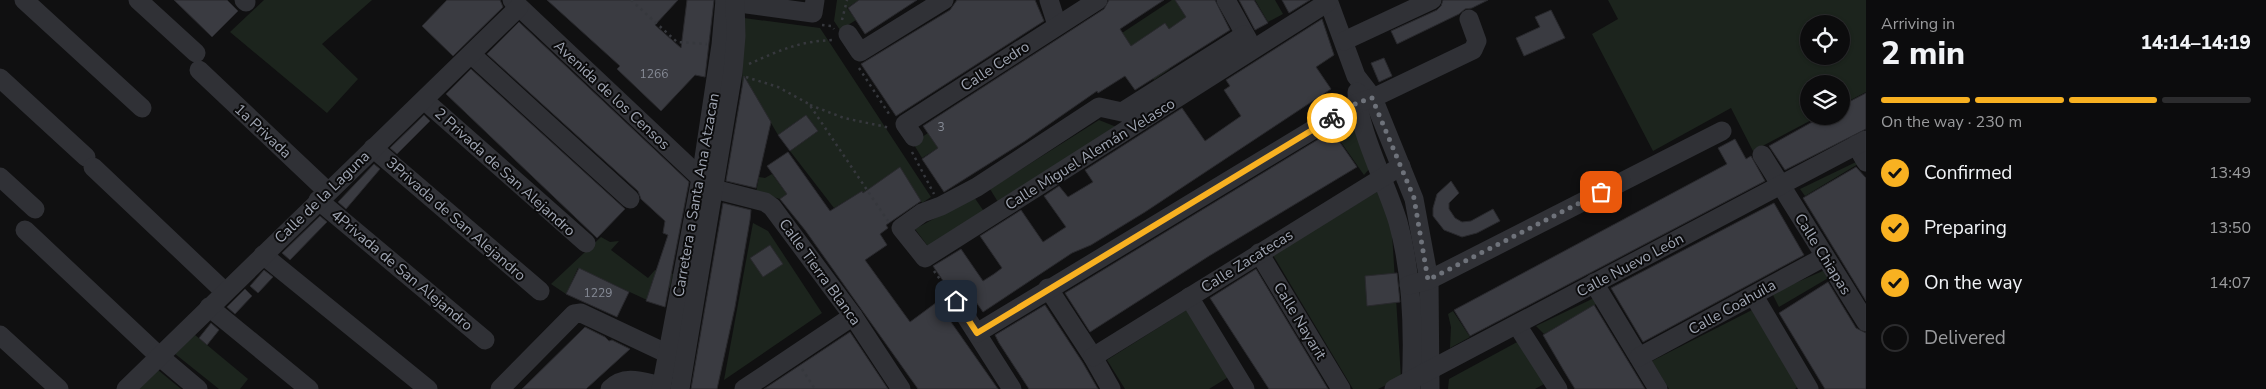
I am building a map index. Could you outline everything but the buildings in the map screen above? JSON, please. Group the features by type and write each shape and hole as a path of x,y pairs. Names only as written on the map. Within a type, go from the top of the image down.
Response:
{"street":[{"path":"24,0 142,108"},
{"name":"1a Privada","path":"138,0 323,196"},
{"path":"730,1 765,3 813,13 815,0"},
{"path":"842,36 858,58 944,0"},
{"path":"1049,0 1057,25"},
{"name":"Calle Cedro","path":"911,142 906,124 1098,0"},
{"path":"1226,0 1250,42"},
{"path":"1344,41 1432,0"},
{"name":"Carretera a Santa Ana Atzacan","path":"667,388 707,184 706,141 730,1"},
{"name":"Carretera a Santa Ana Atzacan","path":"667,388 668,354 733,72 736,36 730,1"},
{"path":"1328,1 1365,101 1383,177 1398,223 1409,285 1412,322 1411,384"},
{"name":"Calle Miguel Alemán Velasco","path":"901,228 922,213 941,206 977,187 1099,107 1122,112 1328,1"},
{"name":"Calle de la Laguna","path":"126,389 323,196 472,55 515,4"},
{"name":"Avenida de los Censos","path":"515,4 707,184"},
{"path":"977,333 1048,288 1365,101 1473,50 1477,41 1469,19"},
{"name":"Calle Miguel Alemán Velasco","path":"925,258 995,212 1136,125 1250,42"},
{"path":"472,55 630,199"},
{"path":"0,78 226,292"},
{"name":"2 Privada de San Alejandro","path":"424,100 586,244"},
{"path":"1365,101 1401,166 1414,198 1428,280 1430,380"},
{"path":"1122,112 1136,125"},
{"path":"1409,285 1428,280 1722,131"},
{"path":"671,150 692,156 702,149 706,141"},
{"path":"1861,142 1866,162"},
{"name":"Calle Nuevo León","path":"1394,389 1430,380 1517,325 1861,142"},
{"name":"3Privada de San Alejandro","path":"373,148 540,291"},
{"name":"Calle Chiapas","path":"1762,155 1866,322"},
{"name":"Calle Zacatecas","path":"1093,357 1401,166"},
{"path":"0,177 35,209"},
{"name":"Calle Tierra Blanca","path":"707,184 765,202 772,207 853,316 902,389"},
{"path":"977,187 995,212"},
{"name":"4Privada de San Alejandro","path":"323,196 485,340"},
{"path":"901,228 925,258"},
{"path":"25,230 159,356 198,389"},
{"name":"Calle Nayarit","path":"1259,253 1341,389"},
{"path":"263,255 428,389"},
{"name":"Calle Coahuila","path":"1639,358 1824,257"},
{"path":"1594,284 1658,389"},
{"path":"1048,288 1093,357 1111,389"},
{"path":"1754,296 1809,389"},
{"path":"1189,297 1237,386"},
{"path":"956,301 1012,389"},
{"path":"209,307 309,389"},
{"path":"500,389 574,314 581,313 668,354"},
{"path":"744,389 853,316"},
{"path":"1517,325 1558,389"},
{"path":"0,335 59,389"},
{"path":"610,389 616,383 630,380 667,388"}],"path":[{"path":"631,0 677,42 721,45"},
{"path":"842,36 842,24 847,0"},
{"path":"813,23 832,26 842,36"},
{"path":"733,72 785,48 809,41 842,36"},
{"path":"858,58 893,120"},
{"path":"733,72 778,88 809,104 844,118 892,129"},
{"path":"809,104 890,224 901,228"},
{"path":"911,142 941,206"},
{"path":"925,258 956,301"},
{"path":"793,356 815,389"}],"shaded area":[{"path":"264,0 372,0 322,44 358,79 327,113 230,32"},
{"path":"837,0 859,0 847,8 856,20 840,30 834,21"},
{"path":"1172,0 1175,0 1182,11 1190,7 1194,12 1181,21 1200,49 1188,57 1165,23 1147,35 1170,69 1154,80 1122,33"},
{"path":"1255,0 1275,0 1283,14 1268,22"},
{"path":"1608,0 1866,0 1866,92 1850,100 1850,75 1800,75 1800,125 1802,125 1753,151 1731,108 1653,151 1592,34 1618,19"},
{"path":"744,18 820,28 931,197 922,203 899,168 886,222 862,191 834,208 790,151 818,131 806,115 778,135 749,85 742,83"},
{"path":"1348,113 1370,168 1364,175 1329,125"},
{"path":"1099,120 1119,128 998,202 990,189"},
{"path":"928,133 938,148 922,158 913,143"},
{"path":"1856,162 1858,164 1805,196 1800,189"},
{"path":"772,174 787,194 780,199 756,192 759,177 765,178"},
{"path":"1380,190 1391,217 1401,378 1378,389 1353,389 1273,255"},
{"path":"974,197 985,213 930,249 915,229"},
{"path":"753,223 768,231 822,313 724,380"},
{"path":"601,237 610,242 619,241 611,250 648,278 655,270 673,274 670,288 652,282 647,300 578,268 566,294 551,284"},
{"path":"1825,270 1830,277 1779,307 1772,293"},
{"path":"1594,298 1598,303 1544,334 1536,326"},
{"path":"1188,309 1230,376 1209,389 1125,389 1107,360"},
{"path":"1752,310 1799,386 1795,389 1669,389 1652,361"},
{"path":"1453,311 1470,337 1450,348 1451,327 1448,314"},
{"path":"195,335 248,379 240,389 219,389 174,353"},
{"path":"1519,341 1546,383 1535,389 1448,389 1449,379"},
{"path":"158,370 181,389 139,389"}],"way so far":[{"path":"1332,118 1357,103 1372,98 1414,198 1428,280 1601,192"}],"route":[{"path":"956,301 977,333 1048,288 1332,118"}]}
